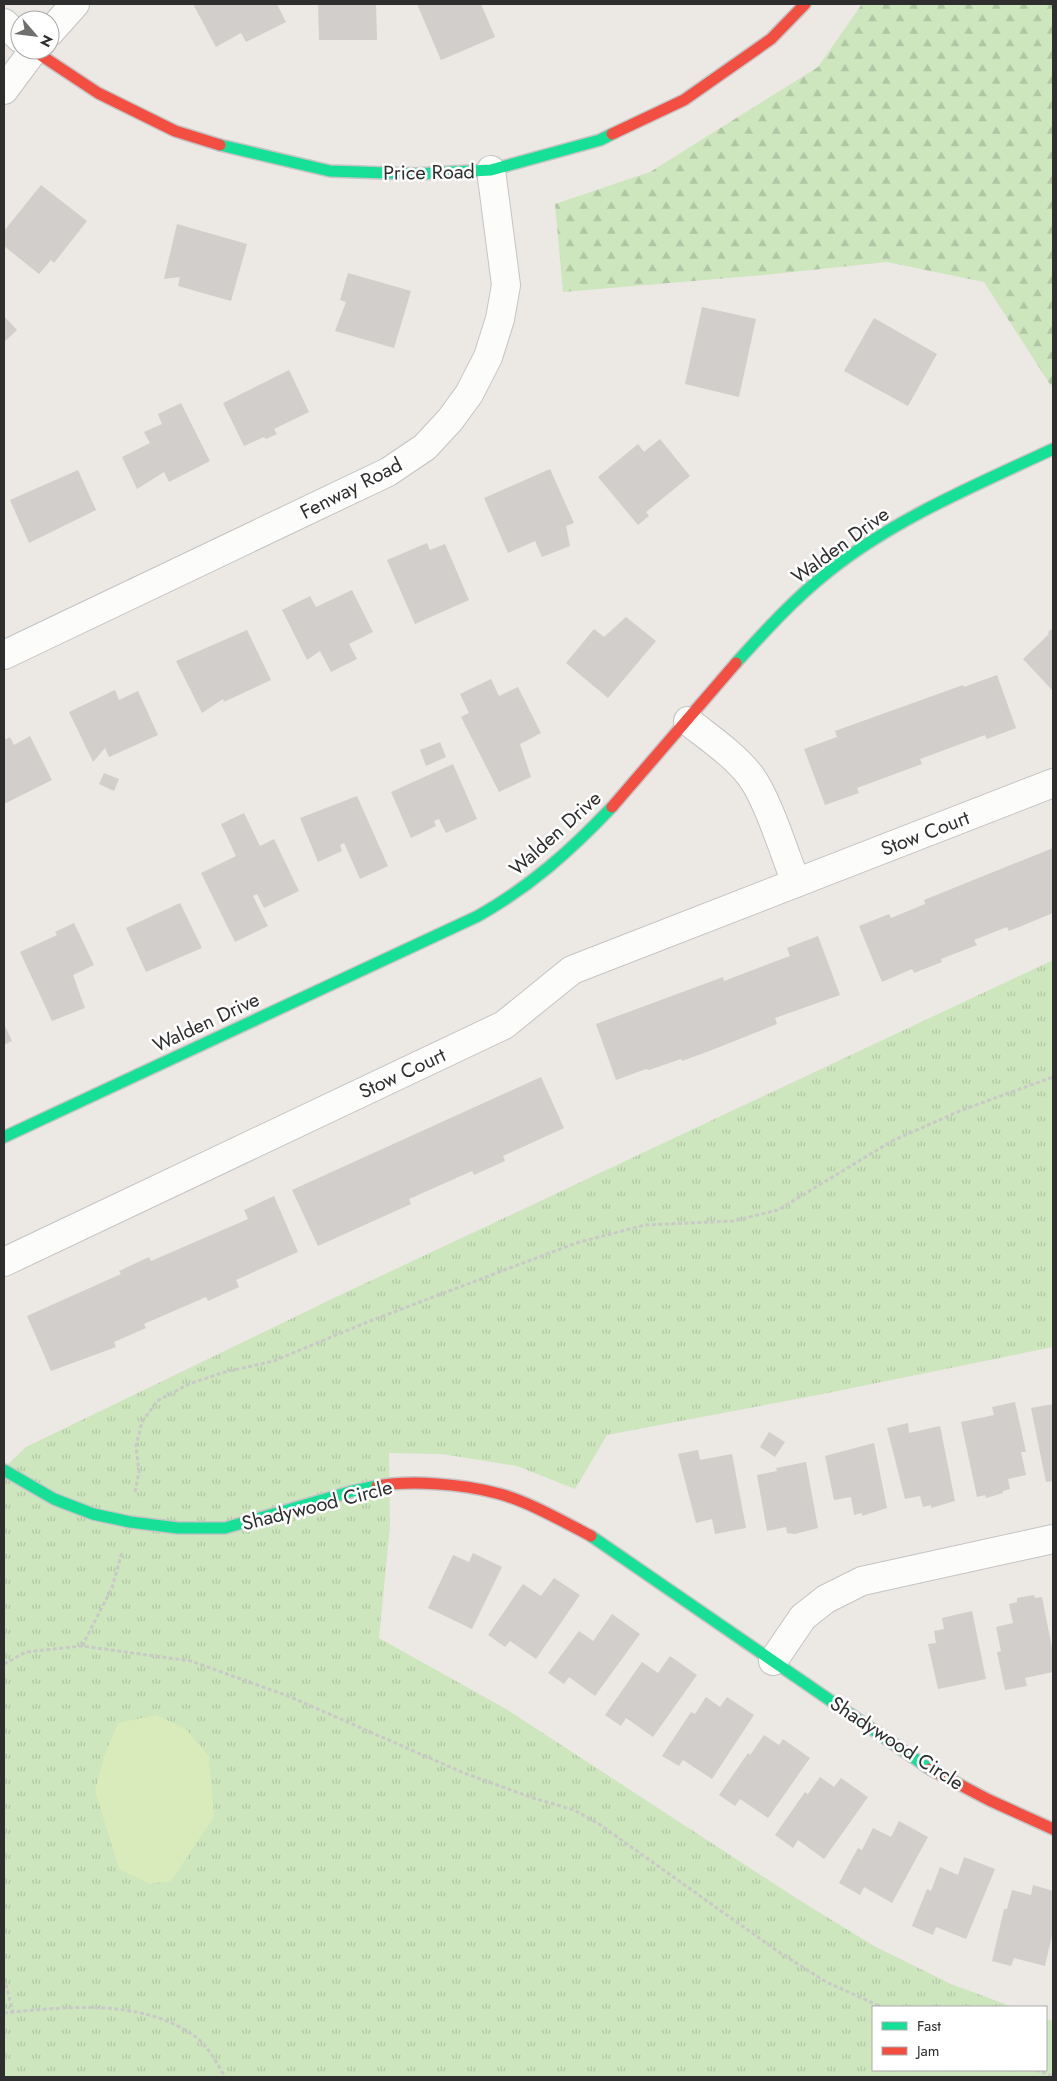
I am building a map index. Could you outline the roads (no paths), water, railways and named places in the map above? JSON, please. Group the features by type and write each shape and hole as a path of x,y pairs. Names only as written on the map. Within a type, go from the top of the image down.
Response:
{"street":[{"path":"60,19 75,4"},
{"name":"Price Road","path":"55,60 98,93 175,131 248,153 330,171 415,174 491,170 600,140 684,100 771,39 805,4"},
{"path":"4,90 24,60"},
{"name":"Fenway Road","path":"4,655 388,472 425,447 450,420 469,394 488,356 500,319 506,285 491,170"},
{"name":"Walden Drive","path":"4,1137 453,929 500,904 547,870 593,828 638,781 760,637 802,594 847,558 895,526 1053,449"},
{"path":"688,722 732,757 750,775 761,795 796,883"},
{"name":"Stow Court","path":"4,1262 504,1025 572,970 1053,783"},
{"name":"Shadywood Circle","path":"4,1470 54,1499 93,1514 130,1522 178,1528 225,1528 354,1491 390,1484 441,1485 497,1492 591,1536 928,1768 989,1800 1053,1829"},
{"path":"772,1661 803,1617 826,1599 862,1581 1053,1539"}]}
